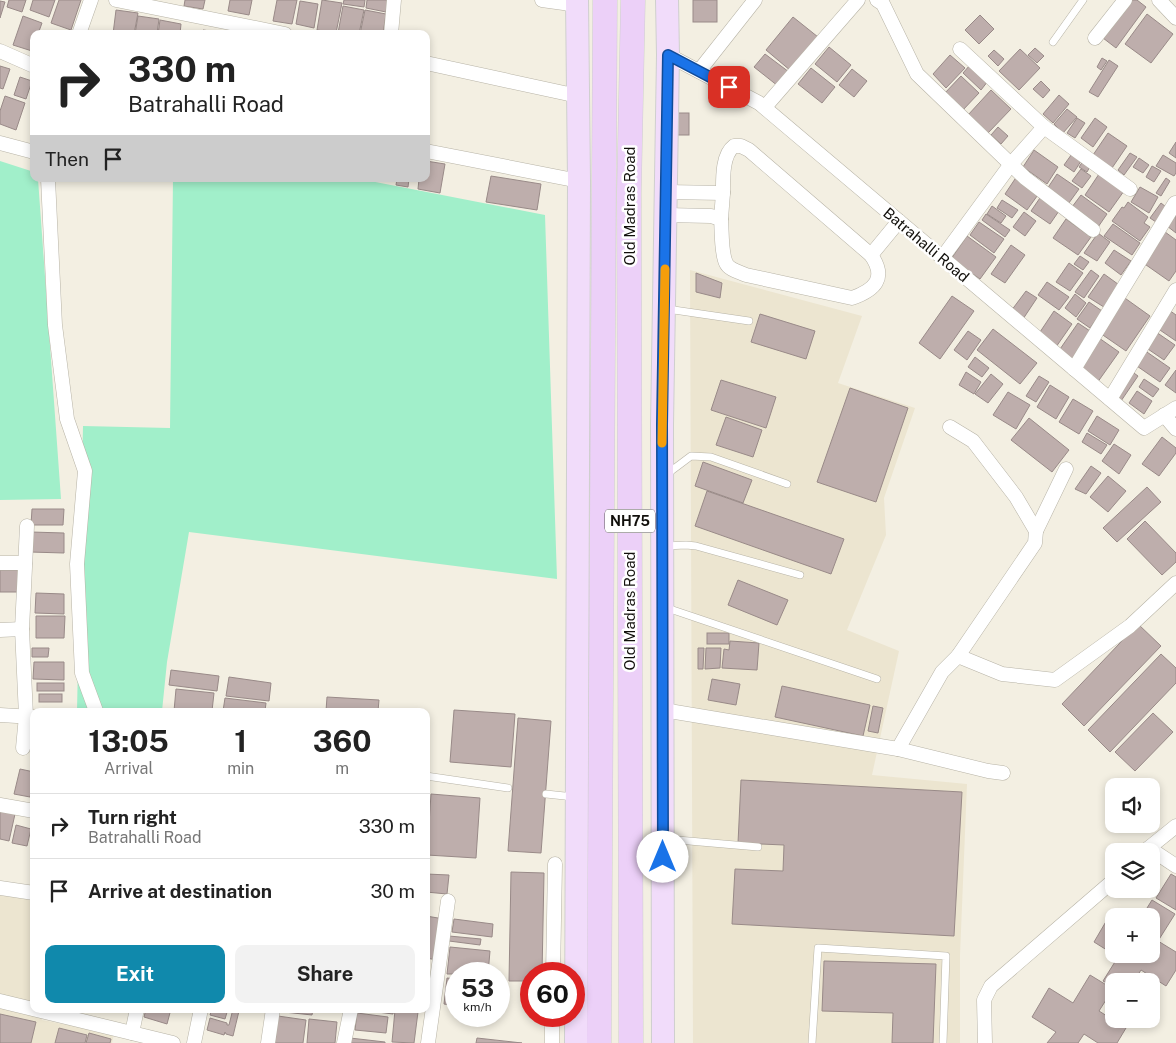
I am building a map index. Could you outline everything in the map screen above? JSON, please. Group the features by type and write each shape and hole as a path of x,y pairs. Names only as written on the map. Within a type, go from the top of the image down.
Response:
{"highway":[{"name":"Old Madras Road","path":"599,1043 605,0"},
{"name":"Old Madras Road","path":"631,1043 629,192 634,0"}],"main road":[{"path":"663,1043 662,477 668,55 667,0"},
{"path":"576,1043 578,2"}],"street":[{"path":"80,30 91,0"},
{"path":"116,0 265,30"},
{"path":"390,30 394,0"},
{"path":"542,0 578,2"},
{"path":"699,71 755,0"},
{"path":"877,0 883,4 918,74 1025,178 1093,230"},
{"path":"1095,38 1125,0"},
{"path":"1159,0 1176,18"},
{"path":"764,107 852,2"},
{"path":"960,49 1044,127 1130,188"},
{"path":"0,51 30,64"},
{"name":"Batrahalli Road","path":"668,55 760,103 1144,428 1170,412"},
{"path":"430,64 578,96"},
{"path":"942,258 1011,164 1044,127"},
{"path":"0,143 30,151"},
{"path":"734,146 741,146 749,150 871,255 878,269 876,283 867,292 852,298 746,275 733,270 726,264 722,243 723,193 726,158 729,150 734,146"},
{"path":"430,152 579,181"},
{"path":"48,182 56,334 67,419 85,472 77,564 82,673 95,708"},
{"path":"666,192 723,193"},
{"path":"1074,369 1175,203"},
{"path":"666,215 711,216 721,219"},
{"path":"871,255 899,221"},
{"path":"1110,399 1176,290"},
{"path":"1170,412 1176,429"},
{"path":"950,427 973,441 1016,497 1036,530"},
{"path":"898,749 942,672 958,656 1035,544 1036,530 1066,469"},
{"path":"23,748 30,717 22,629 27,526"},
{"path":"0,563 25,563"},
{"path":"958,656 1002,674 1055,680 1130,626 1176,582"},
{"path":"0,630 22,629"},
{"path":"663,710 898,749 1003,774"},
{"path":"0,715 30,717"},
{"path":"0,805 30,810"},
{"path":"1155,843 1176,826"},
{"path":"1160,857 1176,866"},
{"path":"553,962 554,864"},
{"path":"0,888 30,892"},
{"path":"985,1043 984,1000 991,986 1105,888"},
{"path":"428,1043 448,901"},
{"path":"0,1001 30,1006"},
{"path":"61,1013 123,1035 173,1043"},
{"path":"123,1035 135,1013"},
{"path":"194,1043 199,1013"},
{"path":"268,1043 272,1013"},
{"path":"344,1043 350,1013"},
{"path":"552,1027 552,1043"}],"lane":[{"path":"1053,42 1083,0"},
{"path":"664,308 749,321"},
{"path":"662,477 691,456 711,457 787,484"},
{"path":"662,546 696,546 800,576"},
{"path":"662,607 877,679"},
{"path":"430,777 508,788"},
{"path":"546,794 577,797"},
{"path":"663,838 758,847"},
{"path":"812,1043 818,948 946,956 943,1043"}],"shaded area":[{"path":"690,270 862,316 838,383 915,408 884,498 886,535 847,630 899,651 872,775 967,784 960,955 960,1043 693,1043"},
{"path":"0,895 30,899 30,1013 44,1013 42,1020 114,1034 112,1043 0,1043"}],"green space":[{"path":"0,161 30,171 30,182 38,182 61,499 0,500"},
{"path":"173,182 375,182 545,215 557,579 189,532 167,662 162,708 77,708 83,426 170,428"}],"building":[{"path":"9,0 26,0 22,12 7,7"},
{"path":"33,0 55,0 49,17 30,10"},
{"path":"59,0 81,0 71,30 51,23"},
{"path":"185,0 205,0 203,9 184,6"},
{"path":"230,0 252,0 249,15 228,11"},
{"path":"277,0 297,0 292,24 273,21"},
{"path":"322,0 342,3 337,30 317,30"},
{"path":"344,0 365,0 364,7 343,4"},
{"path":"367,0 388,0 386,12 366,8"},
{"path":"693,0 717,0 717,22 693,22"},
{"path":"1130,0 1137,0 1146,7 1116,48 1103,38"},
{"path":"0,1 5,2 0,18"},
{"path":"300,1 318,4 314,28 296,24"},
{"path":"343,6 364,10 360,30 339,30"},
{"path":"116,10 138,13 135,30 114,30"},
{"path":"365,10 386,14 384,30 361,30"},
{"path":"1147,14 1173,34 1151,63 1125,44"},
{"path":"980,15 994,29 979,44 965,30"},
{"path":"23,16 42,23 39,30 30,30 30,50 13,45"},
{"path":"138,16 159,19 158,30 136,30"},
{"path":"793,17 818,37 791,71 766,50"},
{"path":"160,20 181,24 180,30 159,30"},
{"path":"829,47 851,65 837,82 815,64"},
{"path":"1035,48 1044,56 1037,63 1028,55"},
{"path":"1020,49 1040,68 1019,90 999,71"},
{"path":"994,50 1004,59 998,66 988,56"},
{"path":"765,54 789,72 778,86 754,67"},
{"path":"950,55 965,68 946,88 933,74"},
{"path":"1102,58 1107,61 1101,70 1097,67"},
{"path":"1109,60 1118,66 1098,97 1089,92"},
{"path":"970,65 988,81 981,90 963,73"},
{"path":"0,66 10,69 3,89 0,88"},
{"path":"811,68 835,87 822,103 798,84"},
{"path":"852,69 867,81 854,97 839,85"},
{"path":"961,76 979,93 962,111 944,94"},
{"path":"20,77 30,80 26,99 14,95"},
{"path":"1041,81 1050,90 1043,98 1033,89"},
{"path":"991,90 1011,109 988,133 968,115"},
{"path":"1059,95 1069,104 1053,123 1043,114"},
{"path":"5,96 25,103 16,130 0,124 0,111"},
{"path":"1067,109 1077,117 1063,133 1054,124"},
{"path":"674,113 689,113 689,135 674,135"},
{"path":"1077,118 1085,123 1075,138 1067,133"},
{"path":"1095,118 1107,127 1093,147 1081,138"},
{"path":"998,127 1008,136 1001,144 991,135"},
{"path":"1108,133 1127,146 1112,168 1093,155"},
{"path":"1176,142 1176,158 1169,153"},
{"path":"1034,150 1058,167 1047,184 1023,167"},
{"path":"1074,151 1083,158 1074,172 1064,165"},
{"path":"1130,153 1137,157 1124,175 1118,170"},
{"path":"1163,155 1176,163 1176,173 1174,176 1156,166"},
{"path":"1085,158 1092,163 1087,172 1079,167"},
{"path":"1139,158 1149,165 1143,173 1133,167"},
{"path":"430,162 445,164 440,193 418,189 419,182 430,182"},
{"path":"1152,166 1161,171 1154,182 1146,177"},
{"path":"1081,169 1091,176 1082,188 1072,181"},
{"path":"1057,174 1079,189 1066,207 1045,192"},
{"path":"1099,174 1124,191 1109,212 1085,195"},
{"path":"491,176 541,184 537,210 486,202"},
{"path":"1017,176 1040,192 1027,210 1005,194"},
{"path":"1166,178 1170,181 1161,196 1156,193"},
{"path":"396,182 409,182 408,187 396,185"},
{"path":"1140,187 1158,197 1149,213 1131,202"},
{"path":"1042,195 1061,208 1050,224 1031,211"},
{"path":"1081,195 1107,214 1096,230 1069,211"},
{"path":"1002,200 1018,210 1012,218 997,208"},
{"path":"1128,202 1148,217 1144,223 1150,227 1140,241 1112,221"},
{"path":"1161,203 1166,207 1156,222 1150,218"},
{"path":"992,206 1006,216 1001,223 987,214"},
{"path":"1024,212 1036,221 1025,236 1013,227"},
{"path":"1176,213 1176,233 1167,226"},
{"path":"986,214 1010,230 1005,237 982,220"},
{"path":"1066,219 1091,237 1078,255 1053,238"},
{"path":"979,222 1004,239 994,253 970,235"},
{"path":"1113,224 1140,243 1132,255 1104,236"},
{"path":"1161,229 1176,240 1176,271 1169,281 1139,260"},
{"path":"1098,233 1110,242 1097,261 1084,253"},
{"path":"967,236 996,257 980,279 951,259"},
{"path":"1011,245 1025,255 1005,283 991,274"},
{"path":"1114,250 1131,261 1121,275 1105,263"},
{"path":"1080,256 1089,262 1083,270 1074,264"},
{"path":"1069,263 1083,273 1070,291 1056,282"},
{"path":"1091,270 1099,276 1084,298 1075,292"},
{"path":"696,273 722,283 720,298 696,292"},
{"path":"1104,274 1122,287 1107,309 1088,297"},
{"path":"1047,282 1069,297 1059,310 1038,295"},
{"path":"1026,291 1037,298 1023,319 1011,311"},
{"path":"1075,294 1086,303 1076,317 1065,308"},
{"path":"952,296 974,311 940,359 919,343"},
{"path":"1122,296 1150,316 1126,351 1097,331"},
{"path":"1089,302 1102,311 1090,328 1077,319"},
{"path":"1169,310 1176,315 1176,341 1157,328"},
{"path":"1054,311 1072,324 1056,347 1038,335"},
{"path":"760,314 815,331 806,359 751,342"},
{"path":"1078,323 1096,335 1076,364 1058,352"},
{"path":"993,329 1037,363 1020,384 977,350"},
{"path":"968,331 981,340 967,360 954,350"},
{"path":"1156,332 1175,345 1164,360 1145,347"},
{"path":"1099,338 1119,352 1097,383 1078,369"},
{"path":"1144,350 1170,368 1160,382 1134,364"},
{"path":"975,357 989,368 982,377 968,367"},
{"path":"1176,370 1176,393 1165,385"},
{"path":"1131,371 1138,376 1121,401 1114,395"},
{"path":"966,372 981,382 974,394 959,385"},
{"path":"991,374 1003,384 988,403 975,394"},
{"path":"1039,376 1049,382 1036,402 1026,396"},
{"path":"1144,379 1159,389 1153,397 1139,387"},
{"path":"721,380 776,397 766,428 711,410"},
{"path":"1050,385 1069,397 1056,419 1037,407"},
{"path":"850,388 908,408 876,502 817,482"},
{"path":"1137,391 1152,401 1144,414 1129,403"},
{"path":"1008,392 1030,405 1016,429 993,415"},
{"path":"1073,399 1093,411 1079,434 1059,422"},
{"path":"1097,416 1119,430 1110,445 1088,431"},
{"path":"726,417 762,430 753,457 716,445"},
{"path":"1029,418 1069,450 1052,472 1011,440"},
{"path":"1087,433 1107,445 1101,454 1082,442"},
{"path":"1162,437 1176,448 1176,453 1159,476 1142,464"},
{"path":"1114,444 1131,455 1119,474 1102,461"},
{"path":"703,462 752,480 743,503 695,486"},
{"path":"1091,466 1101,473 1086,494 1075,489"},
{"path":"1108,476 1126,491 1108,512 1090,497"},
{"path":"1147,487 1161,502 1117,542 1103,528"},
{"path":"707,491 844,539 831,574 695,526"},
{"path":"32,509 64,509 63,525 31,525"},
{"path":"1145,521 1176,553 1176,562 1162,575 1127,539"},
{"path":"31,532 64,533 64,553 30,552"},
{"path":"0,570 20,570 19,592 0,592"},
{"path":"738,580 788,600 777,625 728,605"},
{"path":"36,593 64,594 64,614 35,613"},
{"path":"36,616 65,616 64,638 36,638"},
{"path":"1138,624 1161,646 1084,726 1062,704"},
{"path":"707,633 729,633 729,644 707,644"},
{"path":"730,641 759,643 757,670 722,668 724,649 729,650"},
{"path":"32,648 49,648 48,657 32,657"},
{"path":"698,648 704,648 703,669 698,669"},
{"path":"706,648 721,648 720,668 705,669"},
{"path":"1161,654 1176,668 1176,683 1110,752 1088,730"},
{"path":"34,662 64,662 64,680 33,679"},
{"path":"171,670 219,676 217,691 169,685"},
{"path":"229,677 271,683 269,701 226,696"},
{"path":"712,679 740,684 736,705 708,700"},
{"path":"37,683 64,683 64,691 37,691"},
{"path":"782,686 870,705 863,736 775,717"},
{"path":"176,689 214,693 212,708 174,708"},
{"path":"39,694 62,694 62,702 39,702"},
{"path":"327,697 379,700 378,708 326,708"},
{"path":"225,698 266,703 265,708 223,708"},
{"path":"873,706 883,708 878,733 868,731"},
{"path":"454,710 515,714 511,767 450,762"},
{"path":"1153,713 1173,732 1135,771 1115,752"},
{"path":"518,718 551,721 541,853 508,851"},
{"path":"20,769 30,771 30,797 14,794"},
{"path":"741,780 962,792 954,936 732,924 735,869 783,871 784,845 738,843"},
{"path":"431,794 480,798 476,858 430,855"},
{"path":"0,810 15,814 9,841 0,839"},
{"path":"16,825 30,829 27,846 12,843"},
{"path":"511,872 544,873 542,962 520,962 520,981 510,981"},
{"path":"430,874 449,875 447,894 430,892"},
{"path":"1171,874 1176,877 1176,910 1156,898 1160,898 1160,892"},
{"path":"1152,900 1175,914 1160,938 1160,908 1147,908"},
{"path":"430,917 444,919 437,960 430,959"},
{"path":"454,919 493,924 492,937 452,932"},
{"path":"1105,923 1105,949 1094,942"},
{"path":"449,936 481,939 480,945 449,941"},
{"path":"1160,942 1176,952 1176,970 1166,986 1160,982 1160,973 1146,973 1141,970 1139,973 1108,973 1114,963 1160,963"},
{"path":"450,947 490,951 489,962 448,962"},
{"path":"824,961 936,964 933,1043 892,1043 893,1013 822,1011"},
{"path":"1090,975 1105,984 1105,1002 1099,1011 1105,1015 1105,1028 1126,1028 1117,1043 1098,1043 1084,1034 1078,1043 1047,1043 1056,1032 1032,1017 1049,988 1073,1003"},
{"path":"145,1013 170,1013 167,1024 144,1017"},
{"path":"211,1013 227,1013 225,1019 210,1015"},
{"path":"232,1013 239,1013 233,1036 225,1032 224,1035 207,1030 210,1018 229,1025"},
{"path":"293,1013 312,1013 312,1015"},
{"path":"357,1013 388,1017 386,1033 355,1030"},
{"path":"395,1013 418,1013 414,1043 392,1042"},
{"path":"0,1014 36,1022 31,1043 0,1043"},
{"path":"278,1016 306,1020 303,1043 275,1043"},
{"path":"309,1019 337,1022 335,1043 307,1043"},
{"path":"59,1028 87,1035 85,1043 55,1043"},
{"path":"89,1033 111,1039 110,1043 86,1043"},
{"path":"350,1038 385,1042 385,1043 349,1043"},
{"path":"477,1038 522,1043 476,1043"}],"slow traffic":[{"path":"662,443 665,269"}],"route":[{"path":"663,857 662,425 668,55 729,87"}]}
